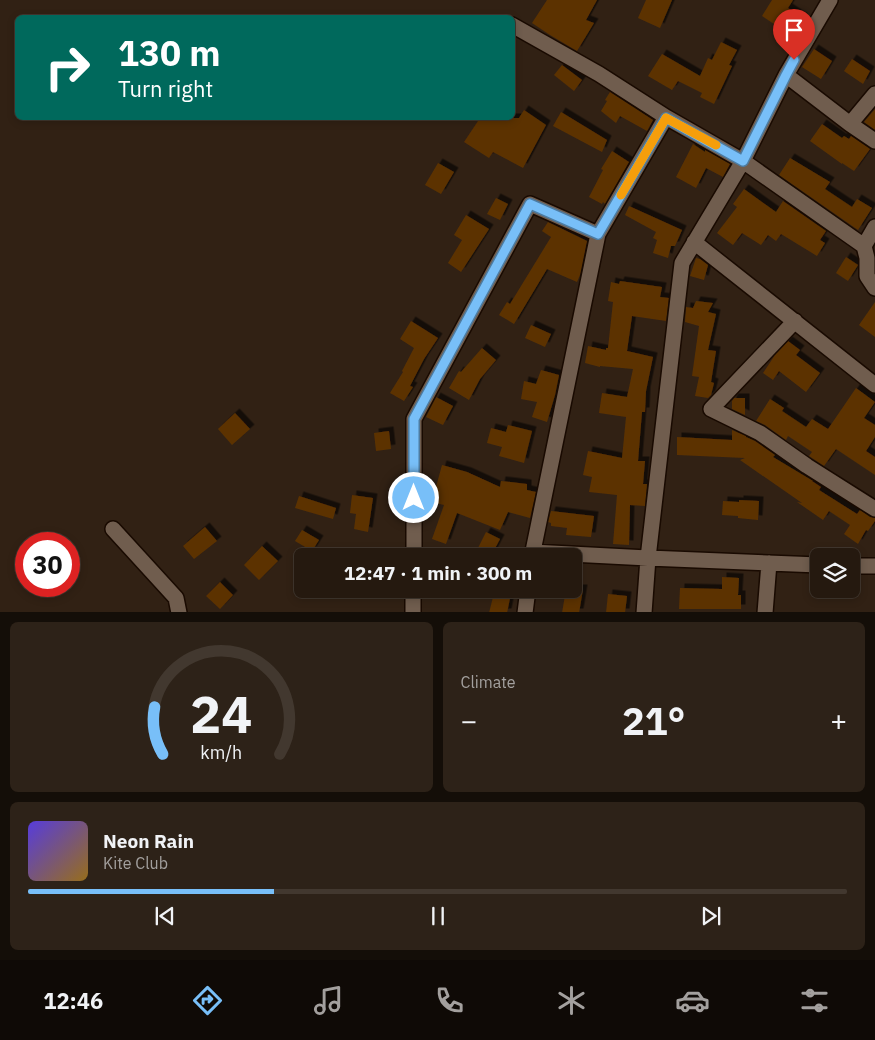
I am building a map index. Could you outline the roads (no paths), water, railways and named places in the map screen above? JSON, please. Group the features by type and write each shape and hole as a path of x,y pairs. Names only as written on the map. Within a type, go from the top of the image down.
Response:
{"street":[{"path":"644,612 648,558 682,263 743,161 786,75 830,0"},
{"path":"515,28 599,74 666,118 743,161 864,246 867,258 866,276 875,288"},
{"path":"786,75 875,141"},
{"path":"850,124 875,94"},
{"path":"533,548 598,234 666,118"},
{"path":"414,548 414,419 530,204 598,234"},
{"path":"864,246 875,228"},
{"path":"694,242 875,385"},
{"path":"795,320 712,409 760,434 875,509"},
{"path":"113,529 176,598 178,612"},
{"path":"582,556 810,565"},
{"path":"765,612 768,563"},
{"path":"860,566 875,566"},
{"path":"413,612 414,598"},
{"path":"526,612 527,598"}]}
